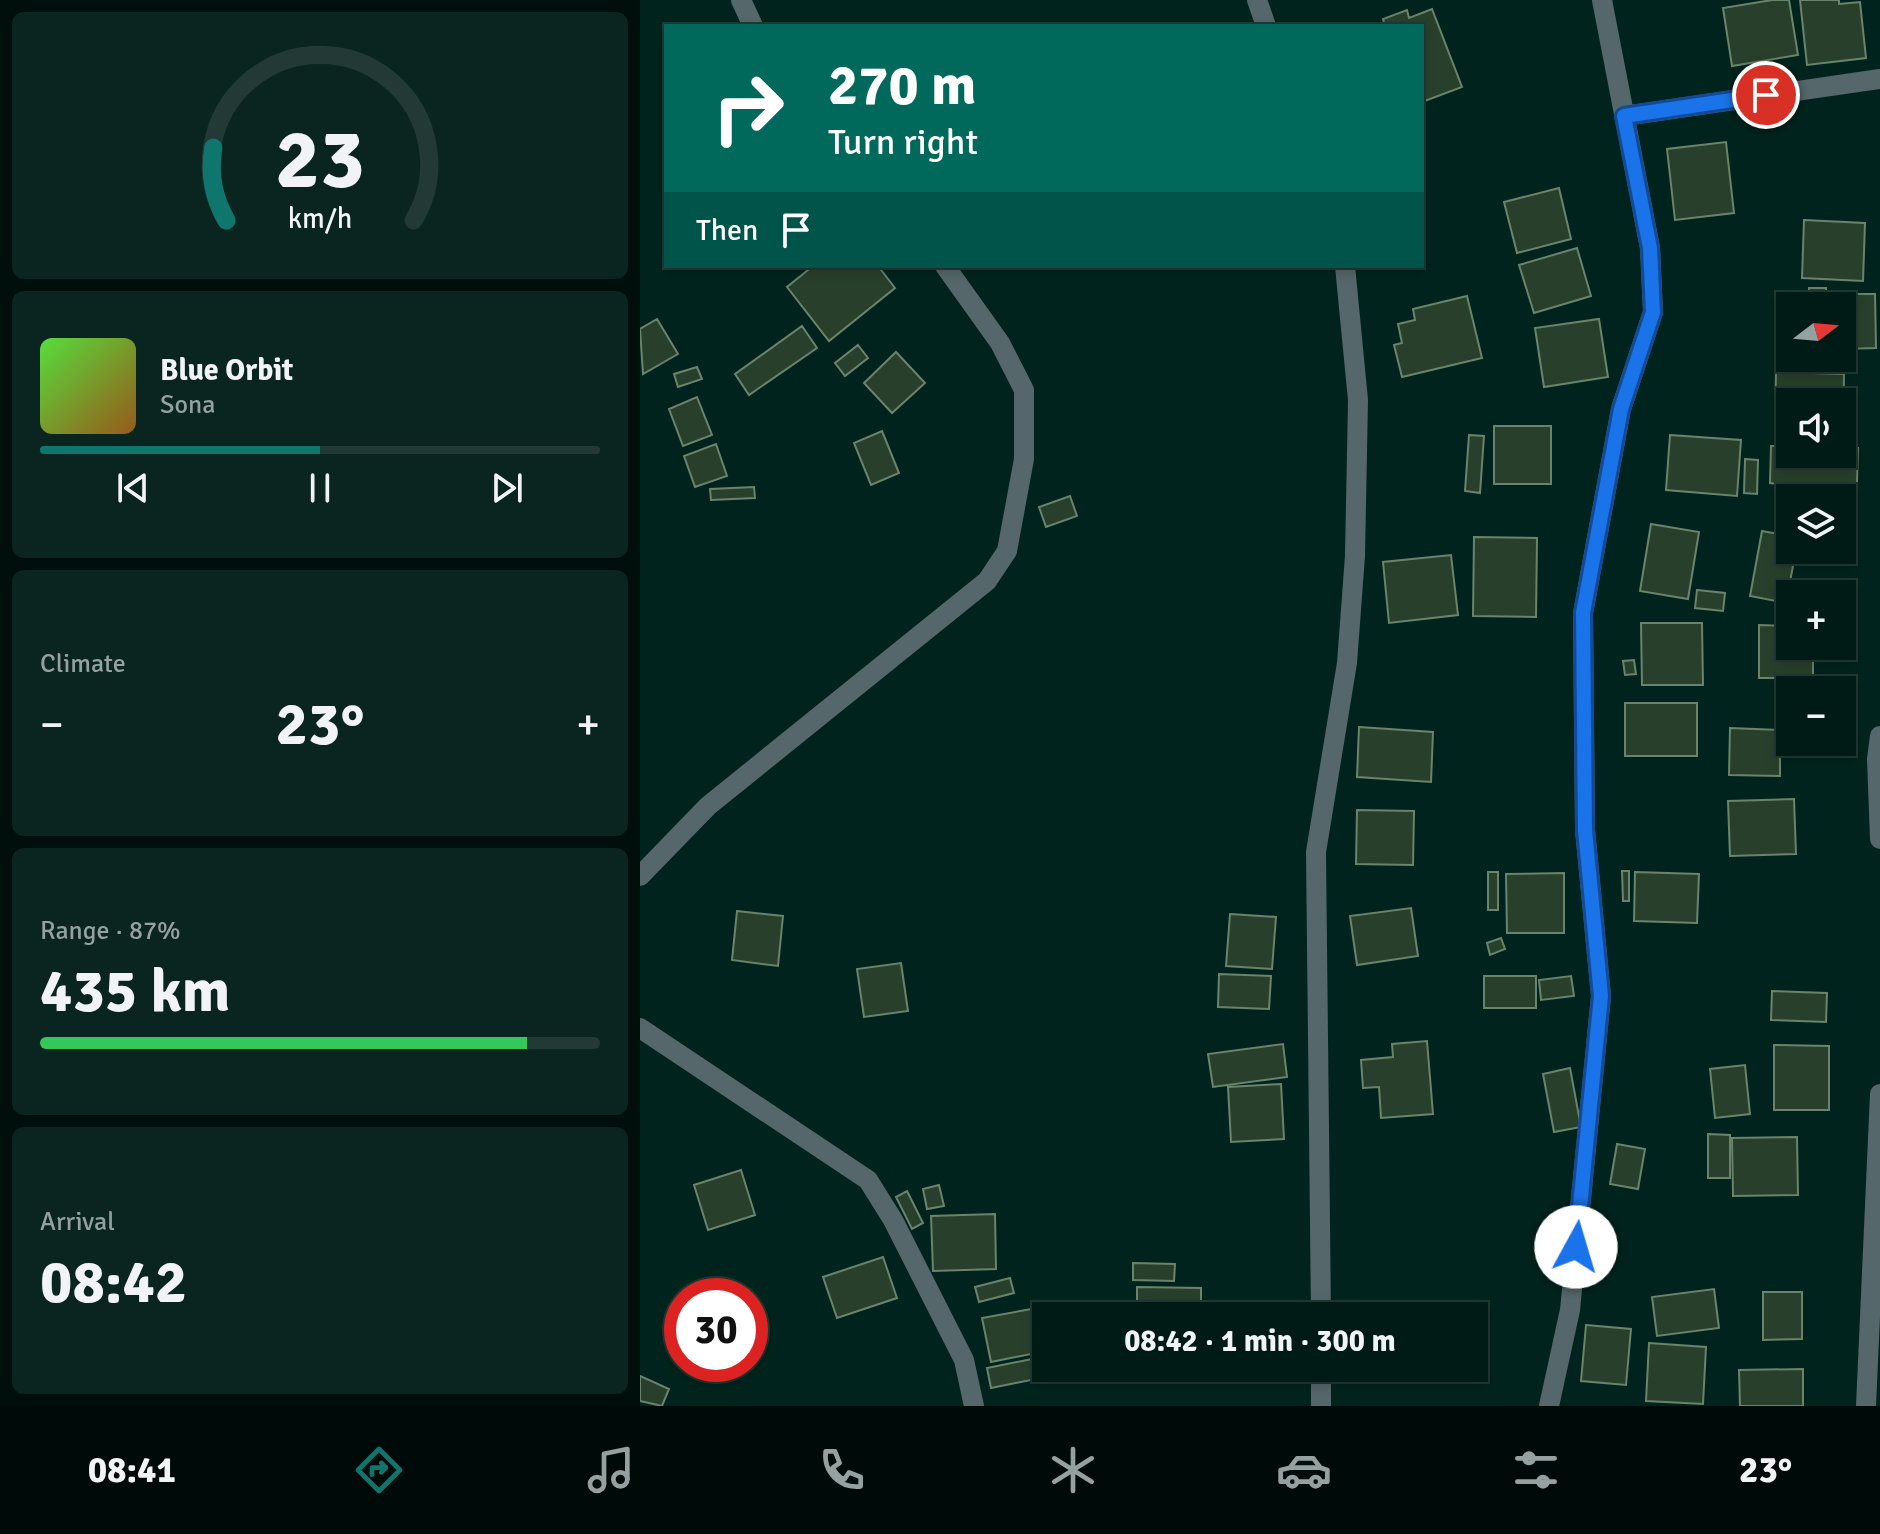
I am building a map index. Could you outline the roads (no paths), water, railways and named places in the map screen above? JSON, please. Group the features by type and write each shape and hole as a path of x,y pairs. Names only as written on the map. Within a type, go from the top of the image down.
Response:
{"street":[{"path":"741,0 752,24"},
{"path":"1257,0 1265,24"},
{"path":"1549,1406 1570,1310 1601,996 1585,830 1583,613 1621,409 1653,312 1650,248 1602,0"},
{"path":"1624,116 1880,79"},
{"path":"640,876 708,806 987,581 1007,551 1024,459 1024,390 1000,343 946,268"},
{"path":"1321,1302 1316,852 1347,663 1355,556 1358,400 1345,268"},
{"path":"1880,736 1877,759 1880,839"},
{"path":"640,1028 868,1180 893,1220 964,1360 974,1406"},
{"path":"1866,1406 1880,1094"},
{"path":"1321,1382 1321,1406"}]}
